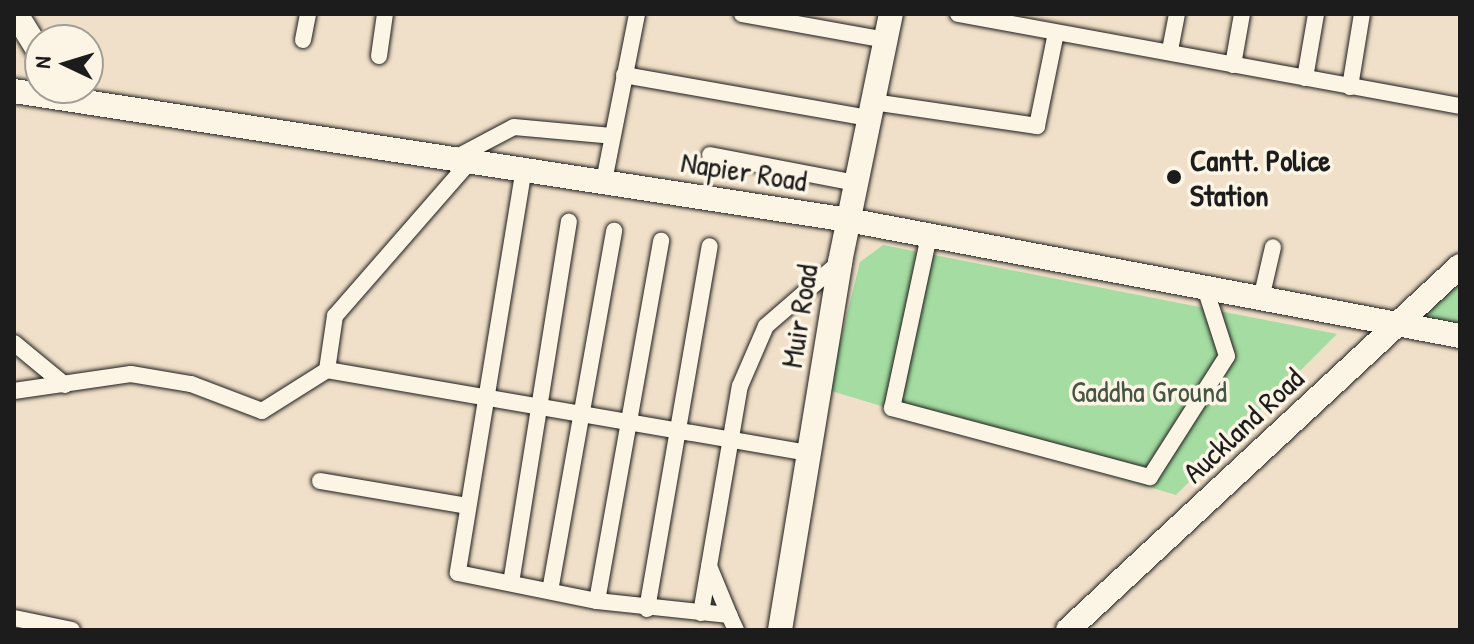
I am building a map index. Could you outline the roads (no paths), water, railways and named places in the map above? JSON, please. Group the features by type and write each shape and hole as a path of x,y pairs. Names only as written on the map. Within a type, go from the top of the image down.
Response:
{"street":[{"path":"303,40 308,14"},
{"path":"379,56 385,14"},
{"path":"604,181 637,14"},
{"path":"742,14 886,40"},
{"name":"Muir Road","path":"780,630 840,262 891,14"},
{"path":"958,14 1170,50 1233,65 1460,106"},
{"path":"1170,50 1177,14"},
{"path":"1233,65 1242,14"},
{"path":"1305,78 1316,14"},
{"path":"1350,87 1362,14"},
{"path":"624,75 871,110 1037,126 1056,33"},
{"name":"Napier Road","path":"104,100 848,220 1460,336"},
{"path":"327,370 335,316 465,158 514,127 612,136"},
{"path":"710,155 856,183"},
{"path":"524,168 458,573 597,601 701,613 733,623"},
{"path":"511,583 569,222"},
{"path":"550,591 614,231"},
{"path":"929,236 892,408 1150,477 1227,356 1205,288"},
{"path":"597,601 661,241"},
{"path":"647,609 710,246"},
{"path":"1261,299 1273,247"},
{"path":"701,613 740,386 766,326 840,262"},
{"name":"Auckland Road","path":"1068,630 1460,266"},
{"path":"14,343 65,385"},
{"path":"14,391 131,374 191,384 262,411 327,370 631,420 728,442 809,453"},
{"path":"320,481 468,506"},
{"path":"709,565 733,623"},
{"path":"14,618 72,630"}],"place":[{"name":"Cantt. Police Station","path":"1174,177"}],"park label":[{"name":"Gaddha Ground","path":"1149,391"}]}
